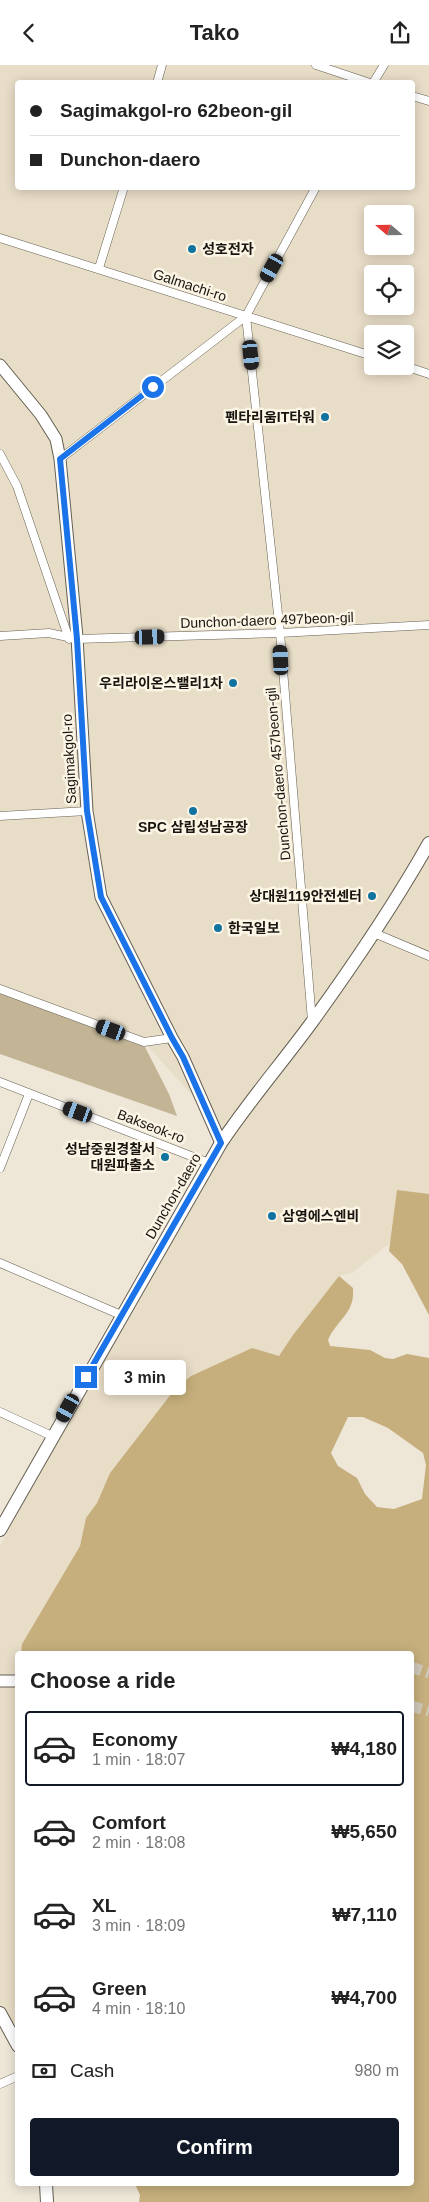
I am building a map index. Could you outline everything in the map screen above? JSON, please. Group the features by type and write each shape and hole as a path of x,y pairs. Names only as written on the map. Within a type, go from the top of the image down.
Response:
{"main road":[{"name":"Dunchon-daero","path":"0,1530 121,1315 221,1143 244,1109 312,1022 374,933 396,901 429,843"},
{"path":"0,2013 15,2040"},
{"path":"46,2186 47,2202"}],"street":[{"path":"158,80 162,65"},
{"path":"316,65 362,80"},
{"path":"373,80 384,65"},
{"path":"415,97 429,101"},
{"path":"99,269 123,190"},
{"path":"60,459 246,316 314,190"},
{"name":"Galmachi-ro","path":"0,238 364,353"},
{"name":"Dunchon-daero 457beon-gil","path":"246,316 280,633 312,1022"},
{"name":"Sagimakgol-ro","path":"0,365 51,431 56,439 60,459 87,811 101,897 183,1057 221,1143"},
{"path":"414,369 429,374"},
{"path":"0,453 17,486 73,639"},
{"name":"Dunchon-daero 497beon-gil","path":"0,636 49,633 73,639 280,633 429,625"},
{"path":"0,816 87,811"},
{"path":"374,933 429,956"},
{"path":"0,989 144,1042 172,1038"},
{"name":"Bakseok-ro","path":"0,1082 209,1163"},
{"path":"0,1168 29,1094"},
{"path":"0,1263 121,1315"},
{"path":"0,1413 52,1436"},
{"path":"0,1681 15,1681"},
{"path":"0,2084 15,2077"}],"shaded area":[{"path":"0,65 429,65 429,1212 352,1273 339,1276 279,1357 252,1348 191,1376 175,1390 110,1473 97,1503 86,1518 80,1546 22,1644 21,1651 15,1651 15,2042 0,2012 0,1546 226,1133 144,1042 0,989"},
{"path":"0,989 49,1011 145,1047 169,1094 177,1116 0,1054"},
{"path":"397,1190 429,1194 429,1315 402,1264 389,1251"},
{"path":"339,1276 353,1288 353,1297 348,1310 328,1340 330,1346 370,1350 385,1358 393,1359 407,1354 429,1358 429,2202 139,2202 140,2195 136,2186 414,2186 414,1651 21,1651 22,1644 80,1546 86,1518 97,1503 110,1473 175,1389 191,1376 252,1348 279,1356","holes":["348,1417 363,1417 388,1428 423,1453 426,1465 422,1499 394,1509 377,1507 365,1494 357,1478 338,1466 331,1453"]}],"tunnel":[{"path":"414,1668 429,1673"},
{"path":"414,1707 429,1711"}],"place":[{"name":"성호전자","path":"192,249"},
{"name":"펜타리움IT타워","path":"325,417"},
{"name":"우리라이온스밸리1차","path":"233,683"},
{"name":"SPC 삼립성남공장","path":"193,811"},
{"name":"상대원119안전센터","path":"372,896"},
{"name":"한국일보","path":"218,928"},
{"name":"성남중원경찰서 대원파출소","path":"165,1157"},
{"name":"삼영에스엔비","path":"272,1216"}],"route":[{"path":"86,1377 221,1143 183,1057 101,897 87,811 77,639 60,459 153,387"}]}
